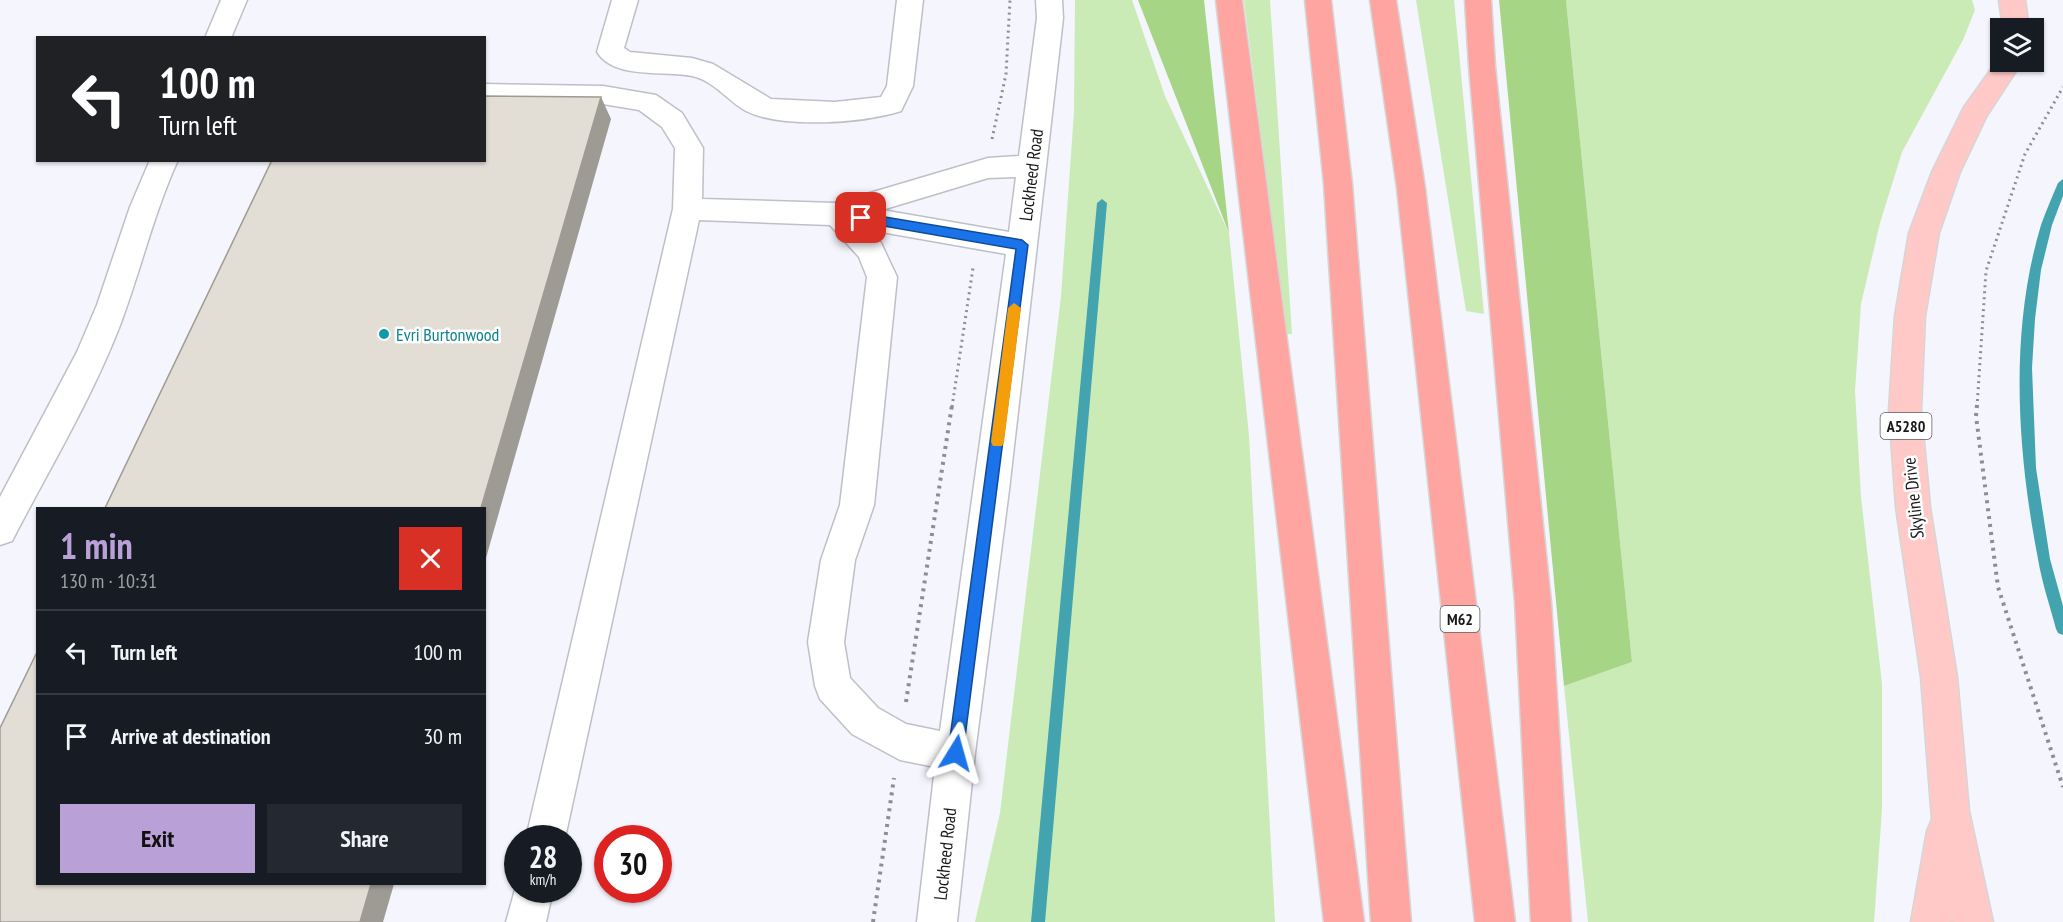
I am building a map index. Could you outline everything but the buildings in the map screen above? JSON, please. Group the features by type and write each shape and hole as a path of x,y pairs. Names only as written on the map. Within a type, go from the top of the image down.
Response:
{"highway":[{"path":"1229,0 1344,922"},
{"path":"1318,0 1338,184 1391,922"},
{"name":"M62","path":"1383,0 1411,188 1495,922"},
{"path":"1478,0 1482,66 1533,602 1551,922"}],"main road":[{"path":"2012,0 2015,18"},
{"name":"Skyline Drive","path":"1973,922 1950,811 1939,676 1912,507 1905,410 1910,316 1924,233 1946,172 1974,114 2002,72"},
{"name":"Skyline Drive","path":"1931,922 1950,811"}],"street":[{"path":"219,36 234,0"},
{"path":"625,0 610,52 621,60 676,64 705,71 762,107 780,110 871,110 891,104 900,86 910,0"},
{"name":"Lockheed Road","path":"937,922 956,753 1050,18 1049,0"},
{"path":"486,93 603,95 646,102 672,120 689,148 687,209 548,825"},
{"path":"0,530 94,351 128,260 149,190 163,162"},
{"path":"838,214 988,168 1032,166"},
{"path":"687,209 838,214 1022,245"},
{"path":"838,214 872,251 882,278 857,505 838,560 826,642 833,686 865,721 900,741 956,753"},
{"path":"526,922 530,903"}],"path":[{"path":"994,127 1006,74 1010,0"},
{"path":"2063,87 2025,154 1986,271 1976,416 1998,587 2063,787"},
{"path":"907,699 971,280"},
{"path":"873,922 892,793"}],"green space":[{"path":"1075,0 1132,0 1165,96 1229,233 1249,436 1275,922 975,922 1000,813 1061,296 1074,112"},
{"path":"1138,0 1204,0 1229,233"},
{"path":"1244,0 1270,0 1292,334 1286,334"},
{"path":"1416,0 1454,0 1484,314 1466,311"},
{"path":"1499,0 1566,0 1632,662 1564,686"},
{"path":"1566,0 1972,0 1975,10 1963,40 1902,152 1880,223 1861,304 1855,391 1861,497 1882,684 1882,809 1874,922 1588,922 1564,686 1632,662"}],"waterway":[{"path":"2063,183 2047,225 2036,270 2029,319 2026,368 2030,468 2036,515 2046,568 2063,629"},
{"path":"1038,922 1102,203"}],"slow traffic":[{"path":"998,442 1014,308"}],"place":[{"name":"Evri Burtonwood","path":"384,334"}],"route":[{"path":"861,218 1022,245 992,490 956,753"}]}
